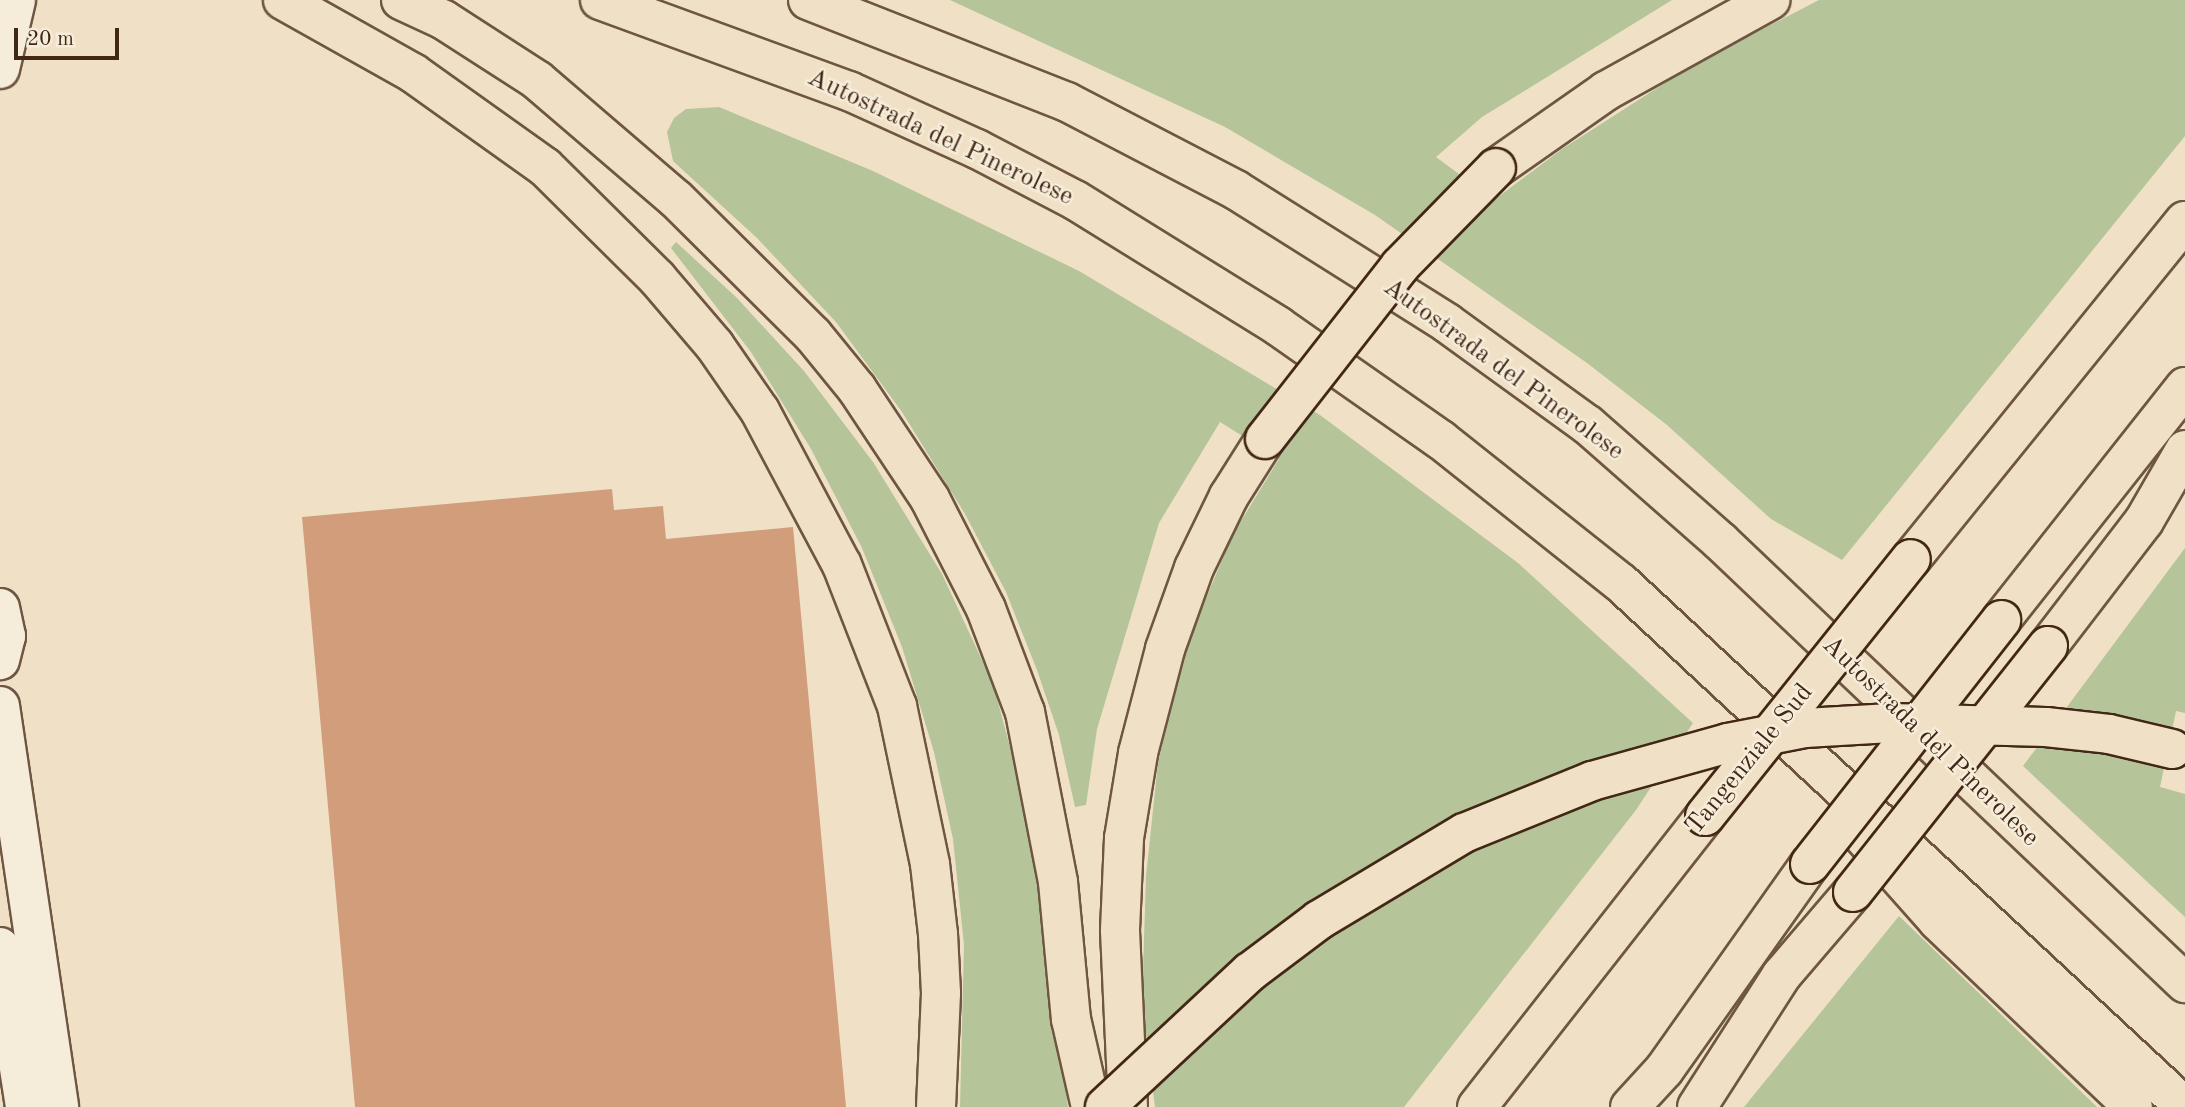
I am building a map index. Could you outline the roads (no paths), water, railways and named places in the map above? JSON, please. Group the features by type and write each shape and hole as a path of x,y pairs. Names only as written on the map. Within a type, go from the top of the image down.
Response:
{"highway":[{"path":"283,0 413,73 545,167 657,278 715,346 766,422 842,565 897,706 928,850 938,934 941,993 936,1107"},
{"path":"401,0 444,20 537,80 676,199 814,335 857,389 930,499 986,609 1025,712 1058,882 1071,1019 1091,1107"},
{"name":"Autostrada del Pinerolese","path":"600,0 849,91 1075,200 1278,327 1441,440 1621,583 1724,676"},
{"name":"Autostrada del Pinerolese","path":"807,0 1067,102 1236,190 1447,323 1588,425 1720,541 2185,984"},
{"path":"1128,1107 1120,930 1124,838 1138,753 1165,649 1194,568 1229,496 1265,439 1400,266 1496,168 1606,91 1770,0"},
{"name":"Tangenziale Sud","path":"1477,1107 1705,816 2185,221"},
{"path":"1630,1107 1664,1070 1810,864 2185,387"},
{"path":"1697,1107 1780,976 1853,892 2048,646 2144,521 2185,450"},
{"path":"2144,521 2185,488"},
{"path":"1724,676 2185,1107"},
{"path":"1724,676 1938,922 2133,1107"},
{"path":"1105,1107 1250,971 1319,920 1464,833 1592,780 1728,743 1805,728 1891,723 2046,727 2109,734 2179,750"},
{"path":"1664,1070 1780,976"}],"street":[{"path":"0,69 16,0"},
{"path":"0,608 6,636 0,660"},
{"path":"0,706 59,1107"},
{"path":"0,947 25,1107"}]}
